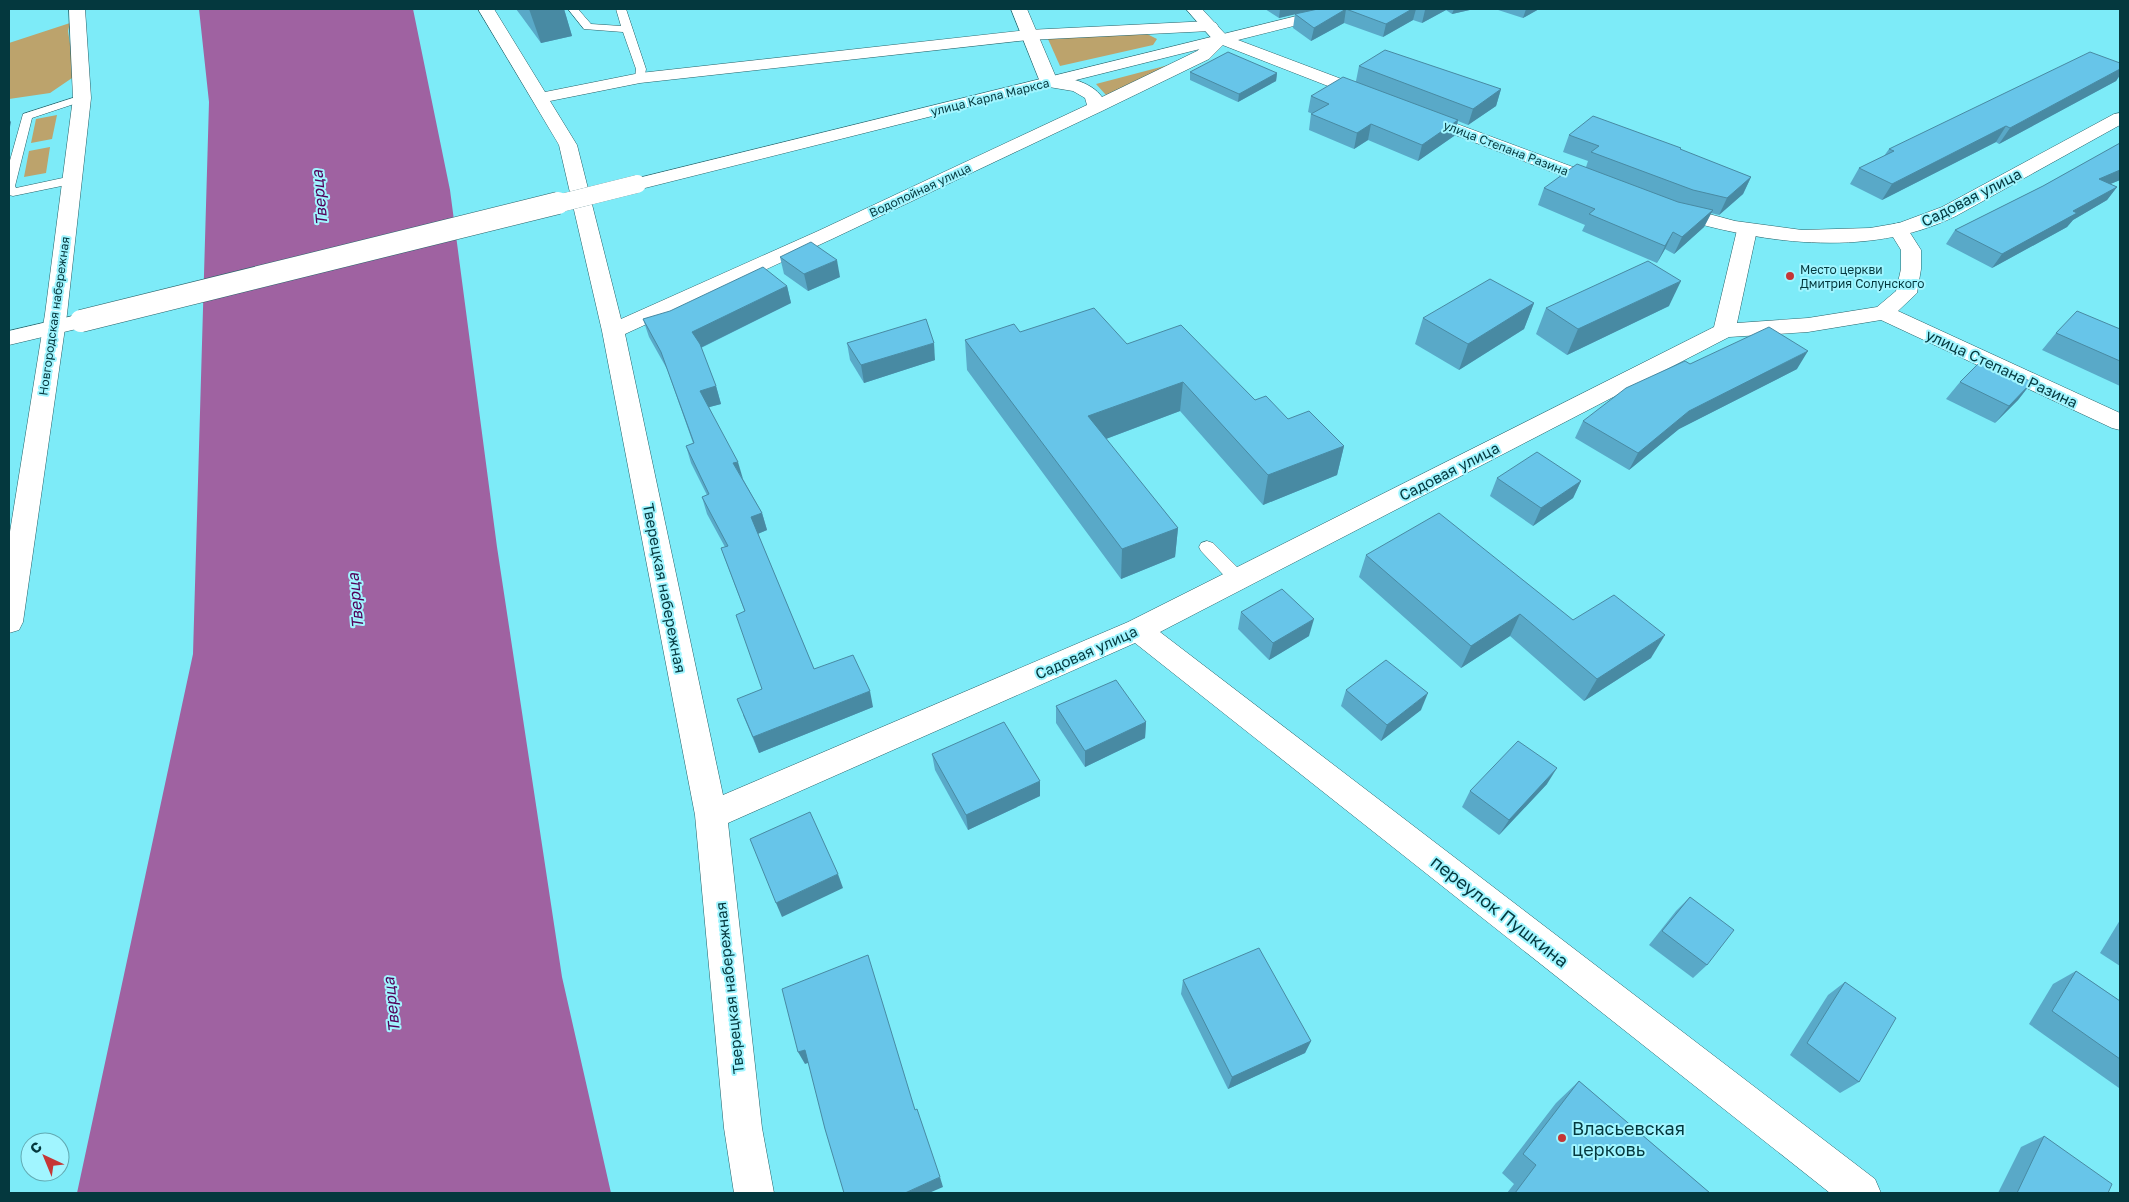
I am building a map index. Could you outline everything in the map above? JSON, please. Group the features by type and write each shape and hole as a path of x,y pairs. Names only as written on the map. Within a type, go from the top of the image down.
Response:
{"street":[{"name":"Новгородская набережная","path":"9,622 53,327 82,98 77,9"},
{"name":"Тверецкая набережная","path":"486,9 568,146 613,331 711,814 743,1128 754,1193"},
{"path":"1019,9 1028,35 1049,82 1072,85 1084,89 1093,96 1096,107"},
{"path":"1194,9 1216,32 1388,103"},
{"name":"улица Карла Маркса","path":"9,338 1049,82 1216,32 1343,9"},
{"name":"улица Карла Маркса","path":"540,98 640,78 1028,35 1216,32"},
{"name":"Водопойная улица","path":"613,331 820,238 1203,55 1216,32"},
{"name":"улица Степана Разина","path":"1407,110 1620,191"},
{"name":"Садовая улица","path":"1747,230 1794,235 1860,234 1898,229 1935,218 2120,118"},
{"path":"1657,205 1701,219 1747,230 1724,331 1808,326 1884,313 1906,293 1911,270 1911,250 1898,229"},
{"name":"улица Степана Разина","path":"1884,313 2120,422"},
{"name":"Садовая улица","path":"711,814 1138,630 1724,331"},
{"name":"переулок Пушкина","path":"1138,630 1861,1193"}],"lane":[{"path":"573,9 588,28 628,29"},
{"path":"621,9 642,70 640,78"},
{"path":"72,180 13,192 9,186 27,116 82,98"},
{"path":"1208,547 1238,579"}],"shaded area":[{"path":"70,23 68,31 75,76 50,93 9,99 9,43"},
{"path":"1147,34 1157,39 1153,45 1060,66 1048,39"},
{"path":"1176,63 1106,95 1096,84"},
{"path":"57,115 52,139 31,143 36,119"},
{"path":"50,147 46,173 24,177 29,151"}],"water":[{"name":"Тверца","path":"199,9 413,9 450,190 497,547 562,977 611,1193 77,1193 193,654 209,102"}],"building":[{"path":"1318,9 1346,9 1314,28 1295,14"},
{"path":"1346,9 1412,9 1386,24"},
{"path":"1385,50 1501,89 1473,109 1359,66"},
{"path":"1228,52 1277,73 1239,94 1190,72"},
{"path":"2090,52 2120,63 2120,69 2010,128 2006,126 1892,184 1859,168 1894,151 1889,149"},
{"path":"1343,77 1458,120 1422,145 1371,124 1357,133 1311,114 1329,104 1311,96"},
{"path":"1593,116 1681,148 1751,177 1727,198 1693,190 1591,152 1599,146 1569,135"},
{"path":"2120,143 2120,170 2099,179 2117,187 2073,211 2077,213 2002,254 1955,230 2043,186"},
{"path":"1577,164 1678,202 1713,210 1682,237 1673,232 1665,246 1589,214 1595,209 1544,188"},
{"path":"811,242 837,260 804,274 780,257"},
{"path":"1648,261 1681,281 1578,329 1546,308"},
{"path":"763,267 787,286 692,332 700,344 716,386 700,391 738,462 733,463 762,513 751,517 814,669 853,655 870,691 753,737 737,699 762,689 736,615 745,611 721,548 728,546 702,497 709,494 686,446 694,443 661,352 643,319 670,311"},
{"path":"1490,279 1534,303 1468,344 1423,318"},
{"path":"1094,308 1127,344 1181,325 1255,400 1266,396 1288,419 1309,411 1344,446 1268,475 1183,382 1088,416 1178,528 1122,549 965,340 1014,324 1020,332"},
{"path":"2077,311 2120,329 2120,361 2056,333"},
{"path":"926,319 934,343 861,365 847,343"},
{"path":"1769,327 1808,351 1689,411 1638,453 1583,421 1626,388 1685,361 1690,364"},
{"path":"1983,359 2032,382 2009,406 1960,382"},
{"path":"1537,452 1581,481 1541,508 1497,478"},
{"path":"1439,513 1573,620 1614,595 1665,635 1597,679 1520,614 1471,646 1366,555"},
{"path":"1282,589 1314,619 1273,643 1241,612"},
{"path":"1386,660 1428,693 1387,725 1346,690"},
{"path":"1116,680 1146,722 1085,751 1056,706"},
{"path":"1004,722 1040,781 966,815 932,754"},
{"path":"1518,741 1557,768 1509,820 1470,791"},
{"path":"810,812 838,874 776,903 750,839"},
{"path":"1690,897 1734,930 1707,965 1662,931"},
{"path":"1259,948 1311,1041 1232,1077 1183,980"},
{"path":"868,955 915,1110 917,1109 940,1177 905,1193 844,1193 805,1050 798,1052 782,989"},
{"path":"2076,971 2120,1001 2120,1059 2052,1011"},
{"path":"1845,982 1896,1018 1859,1082 1807,1043"},
{"path":"1579,1081 1710,1193 1515,1193 1536,1165 1523,1154"},
{"path":"2044,1136 2112,1184 2108,1193 2017,1193"}],"place":[{"name":"Место церкви Дмитрия Солунского","path":"1790,276"},
{"name":"Власьевская церковь","path":"1562,1138"}]}
